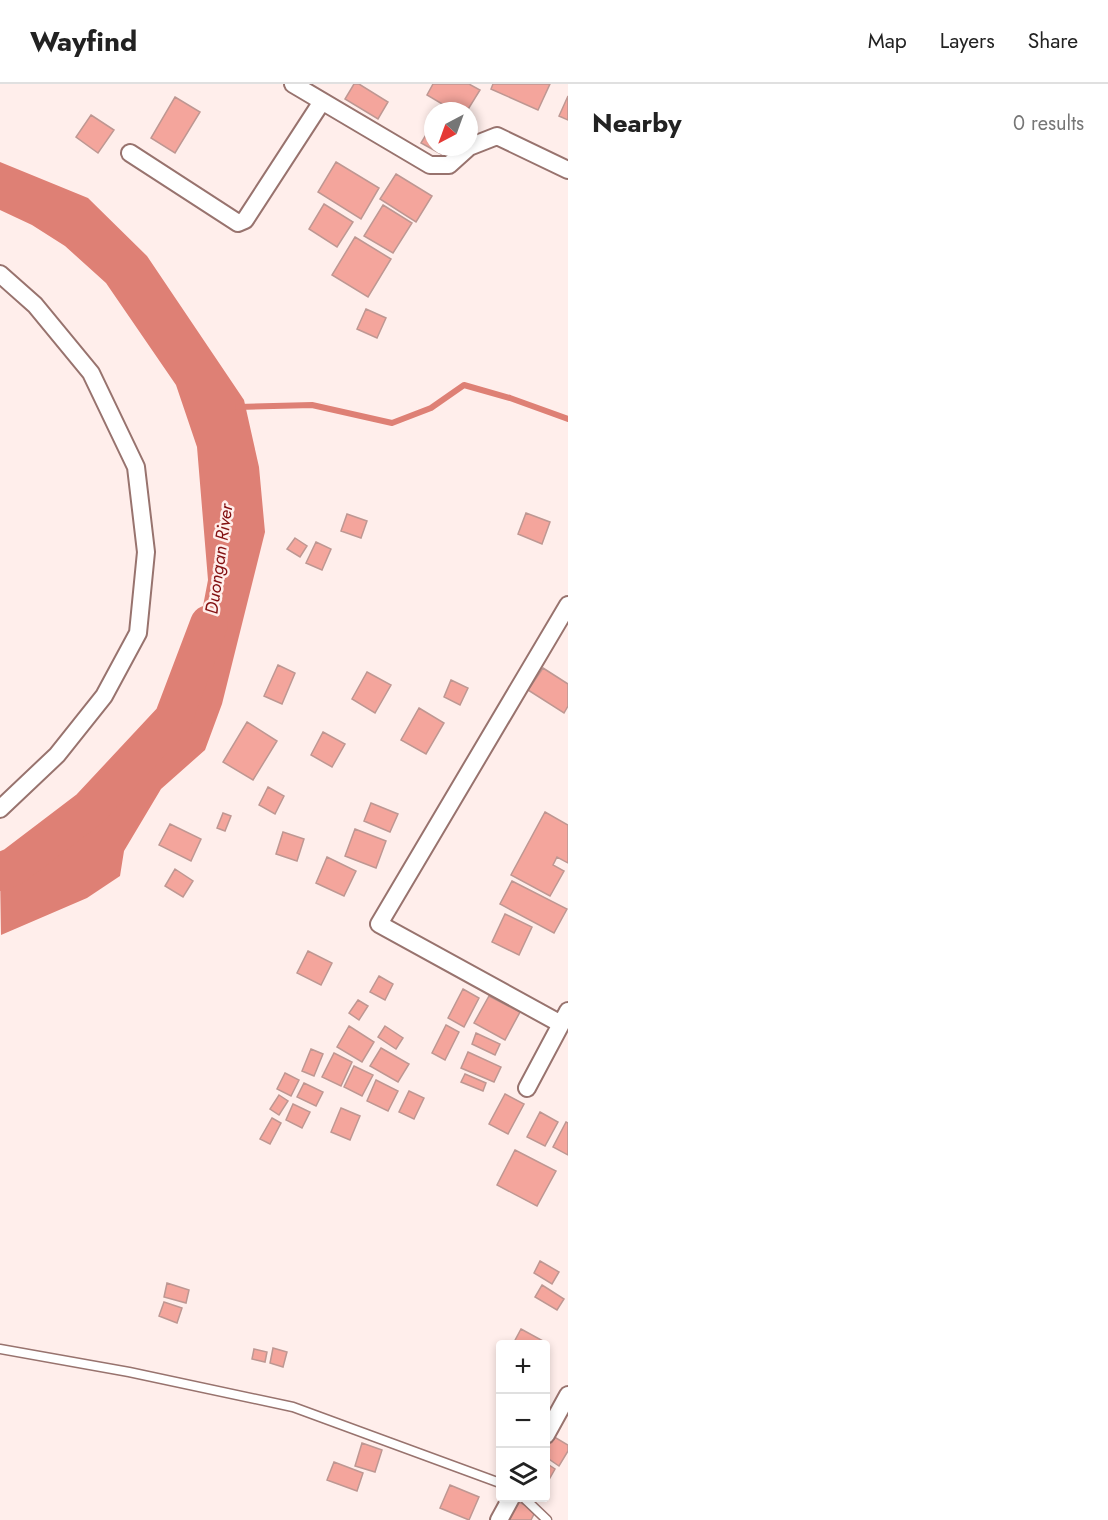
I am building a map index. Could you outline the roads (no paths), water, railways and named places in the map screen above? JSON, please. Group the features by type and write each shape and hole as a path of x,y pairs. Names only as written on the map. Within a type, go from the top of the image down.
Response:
{"street":[{"path":"293,84 321,103 430,165 449,165 459,156"},
{"path":"130,153 238,223 245,220 321,103"},
{"path":"478,143 497,136 568,170"},
{"path":"0,274 35,305 91,373 136,467 146,552 138,633 104,696 57,755 0,809"},
{"path":"527,1088 564,1018 379,924 420,858 456,789 568,605"},
{"path":"550,1428 568,1395"},
{"path":"499,1520 508,1502"}],"lane":[{"path":"0,1349 129,1372 293,1407 496,1481"},
{"path":"529,1502 547,1520"}],"water":[{"path":"0,162 88,198 147,256 244,400 259,467 265,532 222,704 205,750 161,789 124,851 120,876 87,898 1,935 0,872 26,859 74,828 119,792 184,734 193,658 208,580 197,447 176,385 106,283 65,246 32,225 0,210"}],"waterway":[{"path":"238,407 312,405 392,423 431,408 464,385 510,398 568,419"},
{"name":"Duongan River","path":"0,872 14,866 89,809 173,719 209,624"}]}
